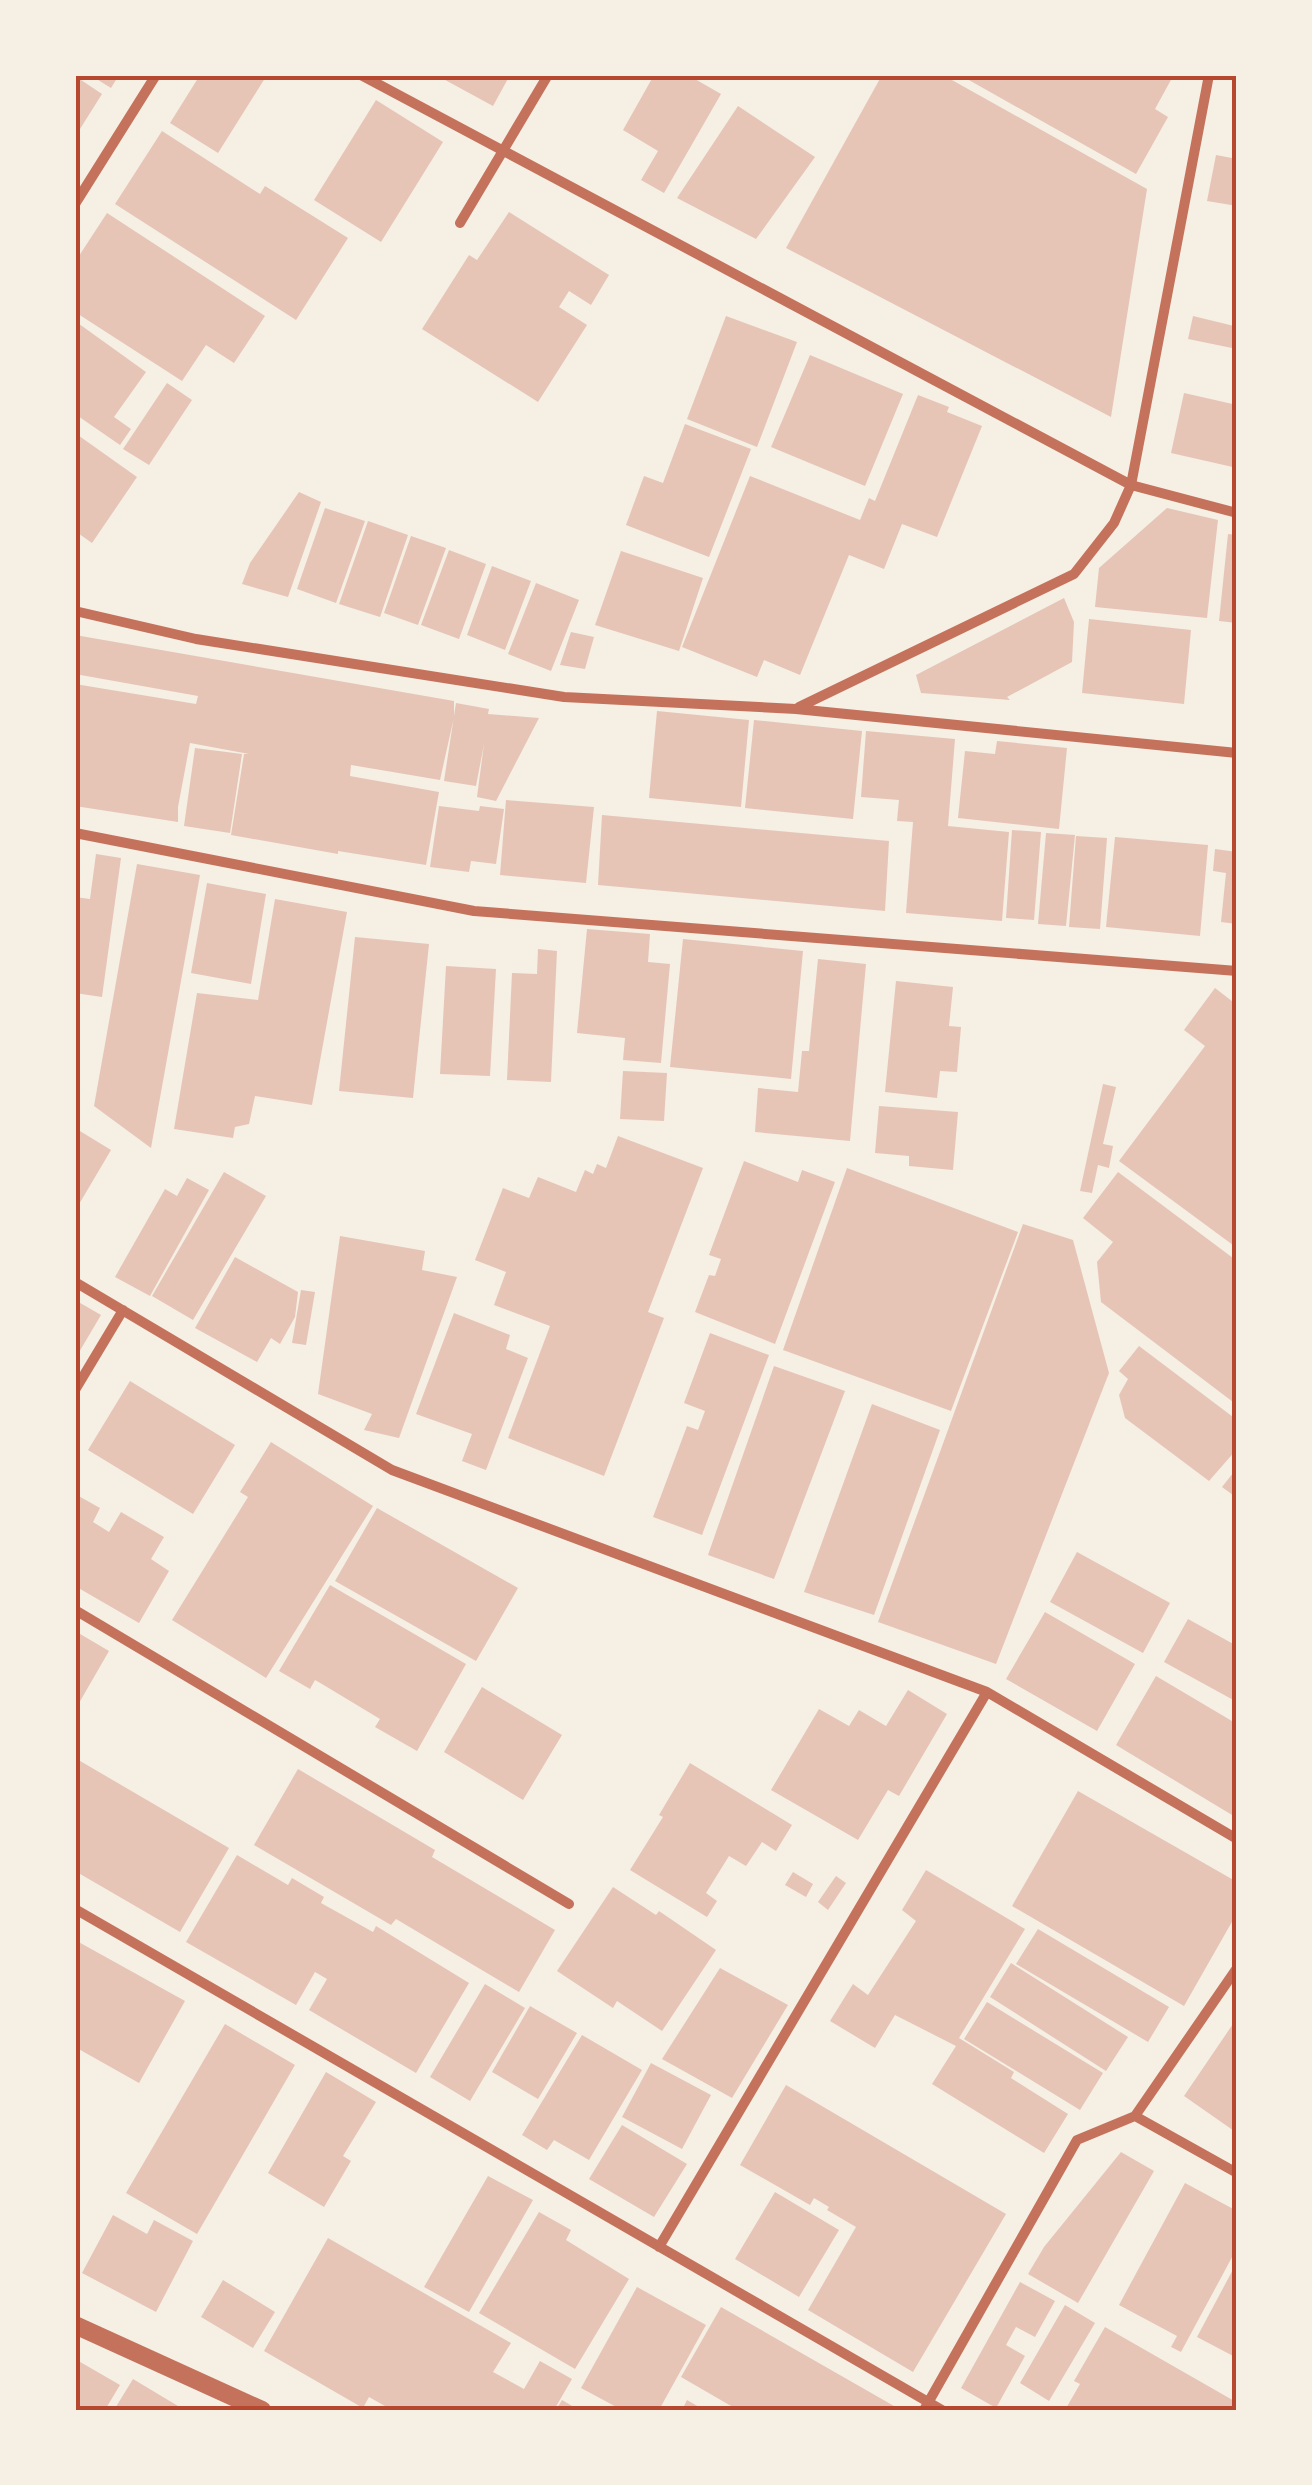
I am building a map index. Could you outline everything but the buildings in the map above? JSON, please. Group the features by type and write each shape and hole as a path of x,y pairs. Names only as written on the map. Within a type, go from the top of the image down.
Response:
{"street":[{"path":"75,204 156,75"},
{"path":"361,75 1131,485 1237,514"},
{"path":"460,223 548,75"},
{"path":"796,709 1074,574 1114,523 1131,485 1209,75"},
{"path":"75,612 196,639 564,698 796,709 1237,753"},
{"path":"75,834 474,910 1237,970"},
{"path":"75,1282 392,1470 987,1692 1237,1839"},
{"path":"75,1390 123,1310"},
{"path":"75,1610 569,1904"},
{"path":"659,2247 987,1692"},
{"path":"75,1909 926,2406 942,2410"},
{"path":"926,2406 1077,2140 1135,2116 1237,1968"},
{"path":"1135,2116 1237,2173"},
{"path":"75,2325 262,2410"}]}
